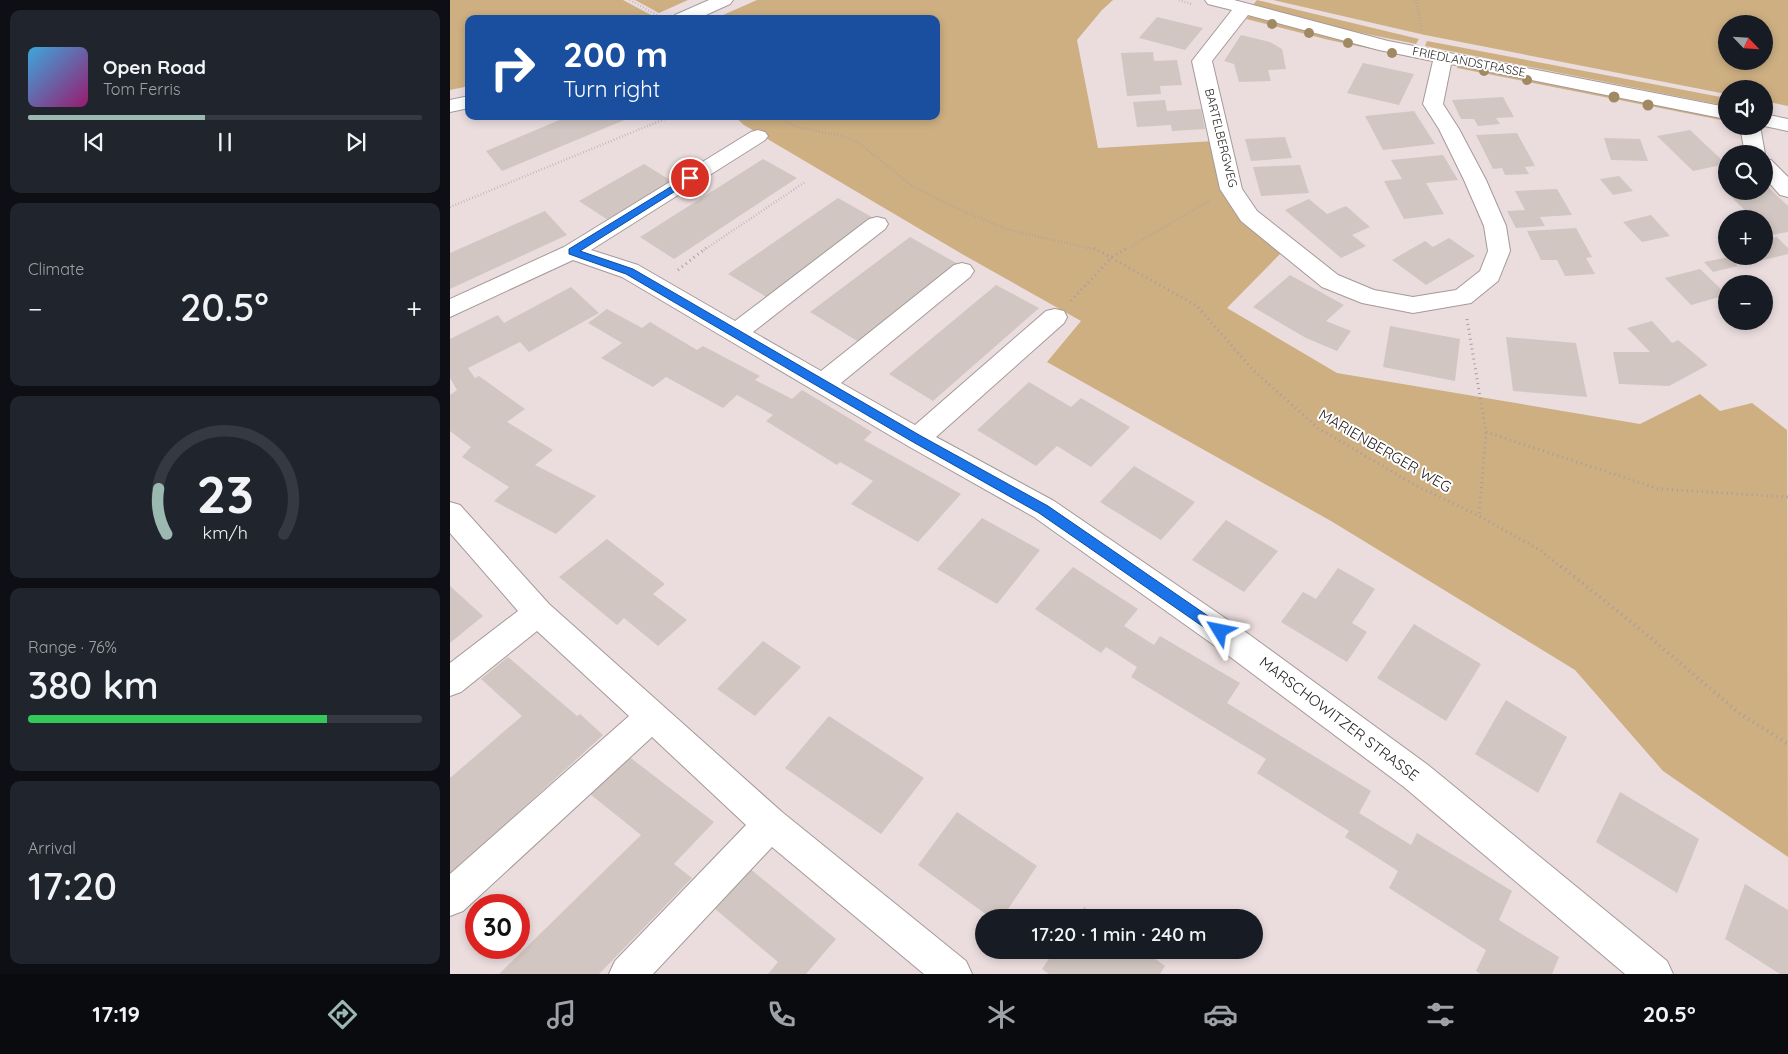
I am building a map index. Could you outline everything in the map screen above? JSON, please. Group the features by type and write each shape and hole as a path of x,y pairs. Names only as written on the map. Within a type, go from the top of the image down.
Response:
{"street":[{"path":"690,15 724,0"},
{"name":"FRIEDLANDSTRASSE","path":"1214,0 1386,46 1718,111"},
{"name":"BARTELBERGWEG","path":"1243,9 1202,61 1231,189 1249,216 1330,282 1370,297 1413,305 1463,297"},
{"path":"1443,58 1433,104 1449,129 1475,180 1495,226 1499,250 1490,275 1463,297"},
{"path":"450,106 465,103"},
{"path":"1773,122 1788,125"},
{"path":"450,309 572,252 758,136"},
{"path":"1773,174 1788,190"},
{"path":"737,332 877,224"},
{"name":"MARSCHOWITZER STRASSE","path":"572,252 630,271 917,439 1044,509 1236,642 1416,776 1654,974"},
{"path":"824,383 962,271"},
{"path":"917,439 1055,317"},
{"path":"452,521 538,613 770,824 944,972"},
{"path":"450,682 538,613"},
{"path":"450,898 652,716"},
{"path":"628,974 770,824"}],"path":[{"path":"630,0 657,15"},
{"path":"1416,0 1423,37"},
{"path":"450,207 662,120"},
{"name":"MARIENBERGER WEG","path":"785,120 796,127 839,135 858,142 911,185 949,205 1006,229 1092,247 1197,306 1253,370 1318,428 1415,485 1479,516 1540,550 1646,634 1739,713 1788,744"},
{"path":"696,256 805,182"},
{"path":"1055,317 1112,257 1231,189"},
{"path":"1463,297 1486,432 1479,516"},
{"path":"1486,432 1659,489 1788,497"}],"shaded area":[{"path":"450,0 623,0 651,15 465,15 465,87 450,90"},
{"path":"635,0 688,0 659,13"},
{"path":"757,0 1113,0 1077,40 1098,148 1214,141 1223,184 1282,252 1227,308 1337,373 1640,424 1700,394 1720,411 1752,403 1787,430 1788,857 1663,771 1575,670 1331,521 1047,362 1081,321 962,254 738,120 940,120 940,15 723,15"},
{"path":"1257,0 1419,39 1416,44 1337,28 1252,6"},
{"path":"1273,0 1788,0 1788,106 1773,103 1773,80 1718,80 1718,92 1425,35"},
{"path":"1249,16 1328,36 1430,58 1428,61 1329,40 1246,19"},
{"path":"1427,41 1718,96 1718,104 1425,46"},
{"path":"1459,64 1718,114 1718,119 1457,68"}],"building":[{"path":"1157,17 1203,28 1185,50 1139,38"},
{"path":"1241,35 1270,42 1282,49 1286,69 1268,70 1271,81 1239,82 1234,64 1224,61"},
{"path":"1153,52 1154,61 1177,60 1182,85 1160,86 1161,94 1127,96 1121,53"},
{"path":"1363,63 1414,74 1399,105 1347,93"},
{"path":"1503,97 1514,117 1496,118 1500,124 1478,126 1474,119 1461,119 1452,100"},
{"path":"1165,100 1167,111 1201,109 1205,129 1172,131 1171,125 1137,127 1133,102"},
{"path":"1414,111 1435,144 1383,150 1365,116"},
{"path":"560,120 624,120 502,171 486,151"},
{"path":"1690,130 1718,156 1718,166 1693,171 1657,136"},
{"path":"1517,133 1535,166 1525,167 1529,174 1505,175 1502,168 1493,169 1476,135"},
{"path":"1285,137 1292,158 1251,161 1245,139"},
{"path":"1604,138 1640,139 1648,161 1611,160"},
{"path":"1443,155 1458,180 1426,183 1444,214 1404,219 1384,181 1402,179 1391,160"},
{"path":"763,159 797,178 674,259 640,237"},
{"path":"644,164 675,183 611,222 579,201"},
{"path":"1300,165 1309,193 1261,196 1253,167"},
{"path":"1619,176 1633,191 1613,195 1600,179"},
{"path":"1557,189 1572,215 1540,217 1545,226 1516,228 1507,211 1525,210 1515,191"},
{"path":"1773,192 1788,206 1788,232 1773,235 1773,210 1745,210 1734,200 1773,200"},
{"path":"838,198 877,220 768,298 728,274"},
{"path":"1309,199 1327,214 1346,206 1370,227 1352,235 1366,246 1341,258 1285,210"},
{"path":"545,211 567,235 450,289 450,253"},
{"path":"1651,215 1670,236 1642,242 1623,222"},
{"path":"1576,228 1592,257 1586,258 1595,274 1565,276 1557,260 1541,260 1527,231"},
{"path":"910,237 958,264 859,342 810,312"},
{"path":"1777,237 1788,248 1788,254 1773,258 1773,238"},
{"path":"1449,238 1475,256 1426,285 1392,260 1425,241 1433,247"},
{"path":"1718,259 1718,265 1738,266 1713,272 1704,262"},
{"path":"1700,269 1718,286 1718,297 1691,305 1665,278"},
{"path":"1290,275 1344,305 1326,321 1351,331 1337,351 1306,338 1253,307"},
{"path":"996,285 1039,308 933,401 889,374"},
{"path":"571,287 599,313 529,352 520,342 468,368 475,378 479,376 525,409 507,422 553,450 535,465 596,496 556,534 494,501 509,487 462,457 471,447 450,431 450,395 457,390 450,378 450,339 498,315 504,323"},
{"path":"607,309 642,328 650,322 697,350 703,346 760,376 755,380 792,399 802,390 872,432 864,440 961,494 918,542 851,504 873,481 840,462 837,465 766,421 773,415 737,395 723,408 666,377 653,387 601,358 622,343 588,323"},
{"path":"1652,321 1672,343 1678,340 1708,365 1669,386 1619,384 1613,352 1650,352 1627,328"},
{"path":"1390,326 1460,339 1455,381 1383,367"},
{"path":"1506,337 1576,343 1587,397 1513,391"},
{"path":"1029,382 1071,407 1081,398 1130,427 1091,467 1057,446 1036,466 977,430"},
{"path":"1134,466 1195,502 1161,540 1100,502"},
{"path":"982,518 1040,550 997,604 937,569"},
{"path":"1226,520 1278,551 1244,592 1192,560"},
{"path":"607,539 665,584 653,594 687,620 658,646 624,618 617,625 559,577"},
{"path":"1073,567 1138,609 1124,626 1154,645 1160,636 1240,683 1227,703 1371,791 1359,813 1411,845 1417,833 1512,891 1499,920 1559,957 1552,974 1481,974 1476,971 1486,950 1389,888 1398,871 1345,837 1349,831 1257,773 1266,759 1131,677 1137,667 1106,647 1101,653 1035,609"},
{"path":"1338,568 1375,589 1352,623 1367,632 1347,662 1281,622 1303,592 1316,599"},
{"path":"450,586 483,616 450,643"},
{"path":"1414,624 1481,664 1446,721 1377,678"},
{"path":"763,641 801,667 755,716 717,689"},
{"path":"508,657 577,716 580,714 603,735 450,875 450,778 522,716 481,679"},
{"path":"1506,700 1567,737 1538,793 1475,754"},
{"path":"829,716 924,778 881,834 785,768"},
{"path":"623,752 714,822 674,864 692,878 599,974 499,974 514,959 530,959 530,944 641,835 585,790"},
{"path":"1620,792 1699,839 1677,893 1596,842"},
{"path":"957,812 1037,866 1008,909 979,909 918,865"},
{"path":"749,868 836,939 806,974 768,974 778,962 714,908"},
{"path":"1745,884 1788,910 1788,974 1780,974 1725,939"},
{"path":"1049,959 1155,959 1165,966 1160,974 1049,974 1042,969"}],"route":[{"path":"690,178 572,252 630,271 917,439 1044,509 1220,631"}]}
